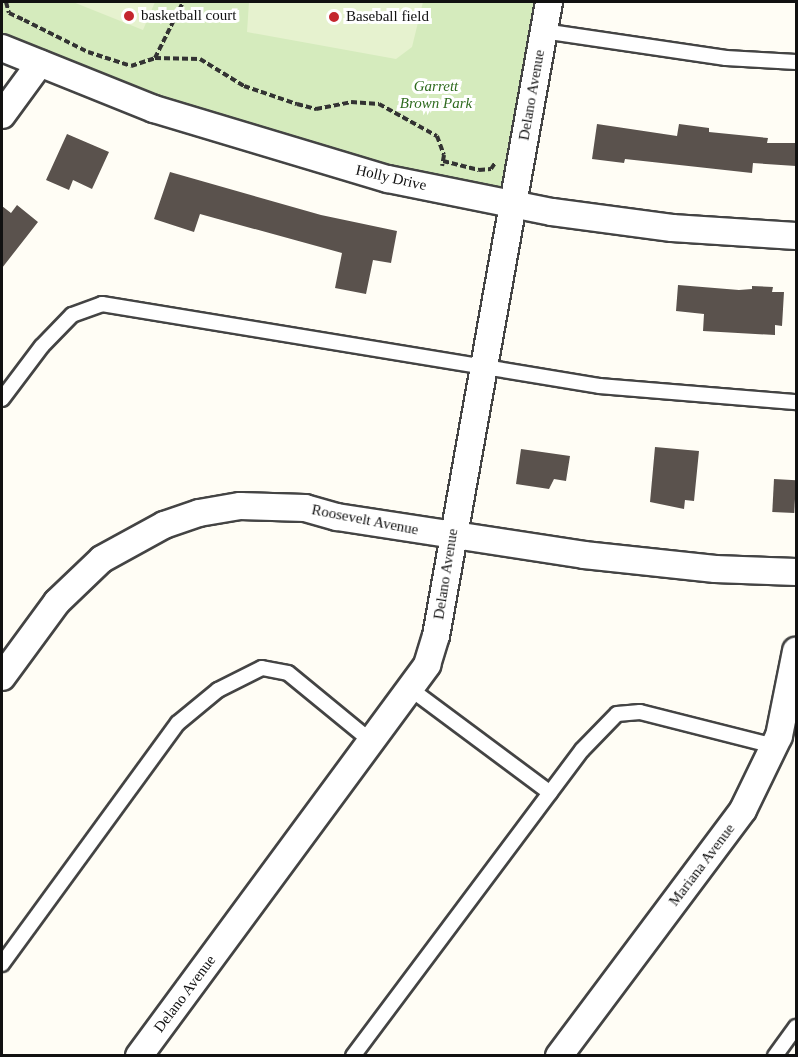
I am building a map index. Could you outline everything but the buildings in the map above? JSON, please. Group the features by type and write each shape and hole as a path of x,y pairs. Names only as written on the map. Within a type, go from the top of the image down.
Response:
{"street":[{"name":"Delano Avenue","path":"139,1056 412,690 433,648 549,2"},
{"name":"Holly Drive","path":"2,48 192,121 348,168 513,205 672,228 796,236"},
{"path":"2,115 40,63"},
{"name":"Roosevelt Avenue","path":"2,677 57,602 91,569 149,531 199,513 240,506 291,506 453,536 671,565 796,572"},
{"name":"Mariana Avenue","path":"559,1056 743,810 793,701 796,651"}],"lane":[{"path":"543,32 726,58 796,62"},
{"path":"2,399 42,346 72,315 102,304 600,386 796,402"},
{"path":"2,964 178,723 219,690 262,668 288,673 372,742"},
{"path":"412,690 550,793"},
{"path":"353,1056 582,750 617,714 640,712 774,746"},
{"path":"775,1056 796,1027"}],"path":[{"path":"6,2 9,12 88,52 131,66 155,58 200,59 244,86 316,109 351,102 379,104 437,136 443,161 437,188"},
{"path":"155,58 183,2"},
{"path":"2,15 9,12"},
{"path":"443,161 479,170 491,169 497,159"}],"green space":[{"name":"Garrett Brown Park","path":"2,2 547,2 512,205 432,189 2,47"},
{"name":"basketball court","path":"73,2 155,2 143,30"},
{"name":"Baseball field","path":"249,2 423,2 412,47 396,59 247,32"}],"place":[{"name":"basketball court","path":"129,16"},
{"name":"Baseball field","path":"334,17"}]}
